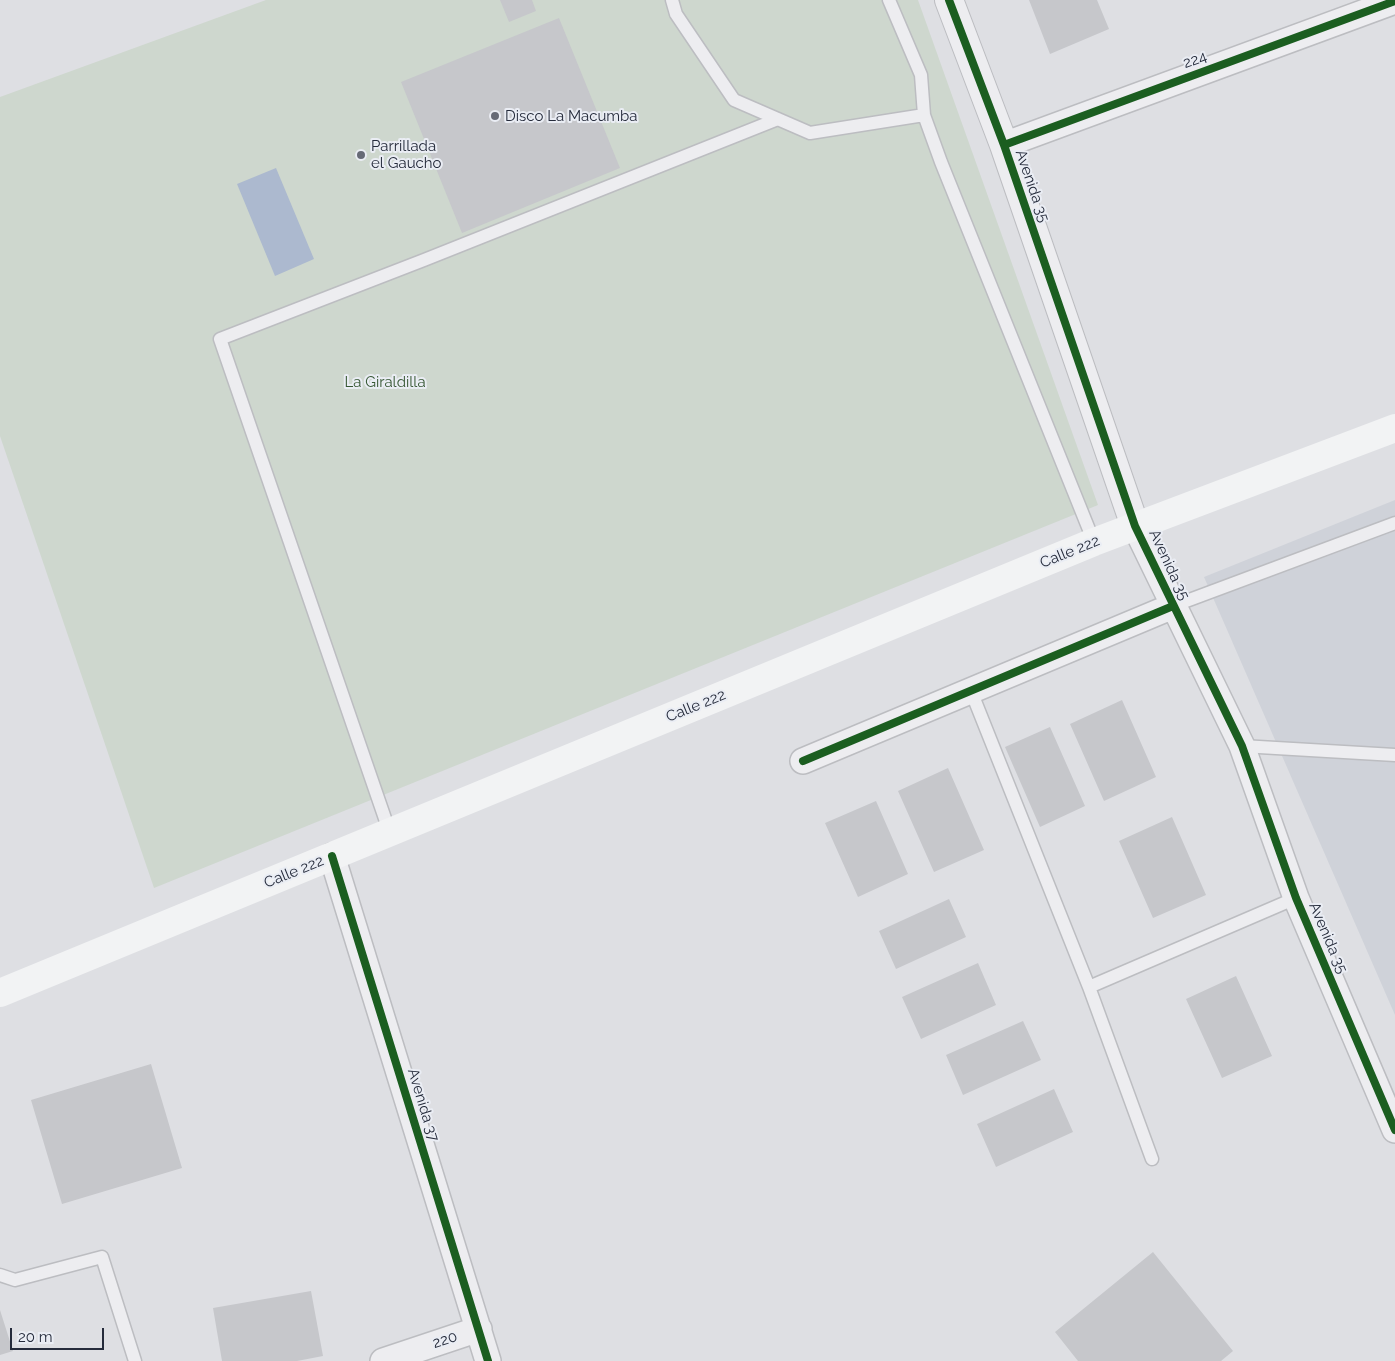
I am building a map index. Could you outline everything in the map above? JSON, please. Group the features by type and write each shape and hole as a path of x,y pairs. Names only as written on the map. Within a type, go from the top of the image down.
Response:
{"main road":[{"name":"Calle 222","path":"0,993 1094,542 1395,428"}],"street":[{"name":"Avenida 35","path":"949,0 1004,145 1135,526 1242,746 1296,898 1395,1130"},
{"name":"224","path":"1004,145 1395,1"},
{"path":"803,761 1173,606"},
{"name":"Avenida 37","path":"332,856 488,1361"},
{"name":"220","path":"383,1361 478,1329"}],"lane":[{"path":"672,0 676,14 734,100 810,133 924,115"},
{"path":"889,0 921,75 924,115 941,162 1094,542"},
{"path":"390,833 220,339 778,119"},
{"path":"1173,606 1395,523"},
{"path":"971,692 1088,987 1152,1159"},
{"path":"1242,746 1395,755"},
{"path":"1088,987 1296,898"},
{"path":"0,1275 15,1280 102,1257 134,1361"}],"shaded area":[{"path":"1395,500 1395,1015 1204,577"}],"green space":[{"name":"La Giraldilla","path":"266,0 918,0 1098,505 154,888 0,436 0,97"}],"water":[{"path":"276,168 314,259 275,276 237,184"}],"building":[{"path":"500,0 532,0 536,11 509,22"},
{"path":"1029,0 1097,0 1109,29 1050,54"},
{"path":"559,18 620,168 462,233 401,82"},
{"path":"1122,700 1156,777 1104,801 1070,724"},
{"path":"1050,727 1085,806 1040,827 1005,747"},
{"path":"948,768 984,850 934,872 898,791"},
{"path":"876,801 908,874 858,897 825,823"},
{"path":"1172,817 1206,895 1153,918 1119,841"},
{"path":"949,899 966,937 896,969 879,931"},
{"path":"978,963 996,1005 921,1039 902,997"},
{"path":"1236,976 1272,1056 1222,1078 1186,999"},
{"path":"1023,1021 1041,1060 963,1095 946,1055"},
{"path":"151,1064 182,1168 62,1204 31,1100"},
{"path":"1054,1089 1073,1132 996,1167 977,1124"},
{"path":"1153,1252 1233,1351 1221,1361 1078,1361 1055,1332"},
{"path":"311,1291 323,1356 297,1361 222,1361 213,1308"},
{"path":"0,1310 13,1351 0,1355"}],"cycle path":[{"path":"949,0 1004,145 1135,526 1242,746 1296,898 1395,1130"},
{"path":"1004,145 1395,1"},
{"path":"803,761 1173,606"},
{"path":"332,856 488,1361"}],"place":[{"name":"Disco La Macumba","path":"495,116"},
{"name":"Parrillada el Gaucho","path":"361,155"}]}
